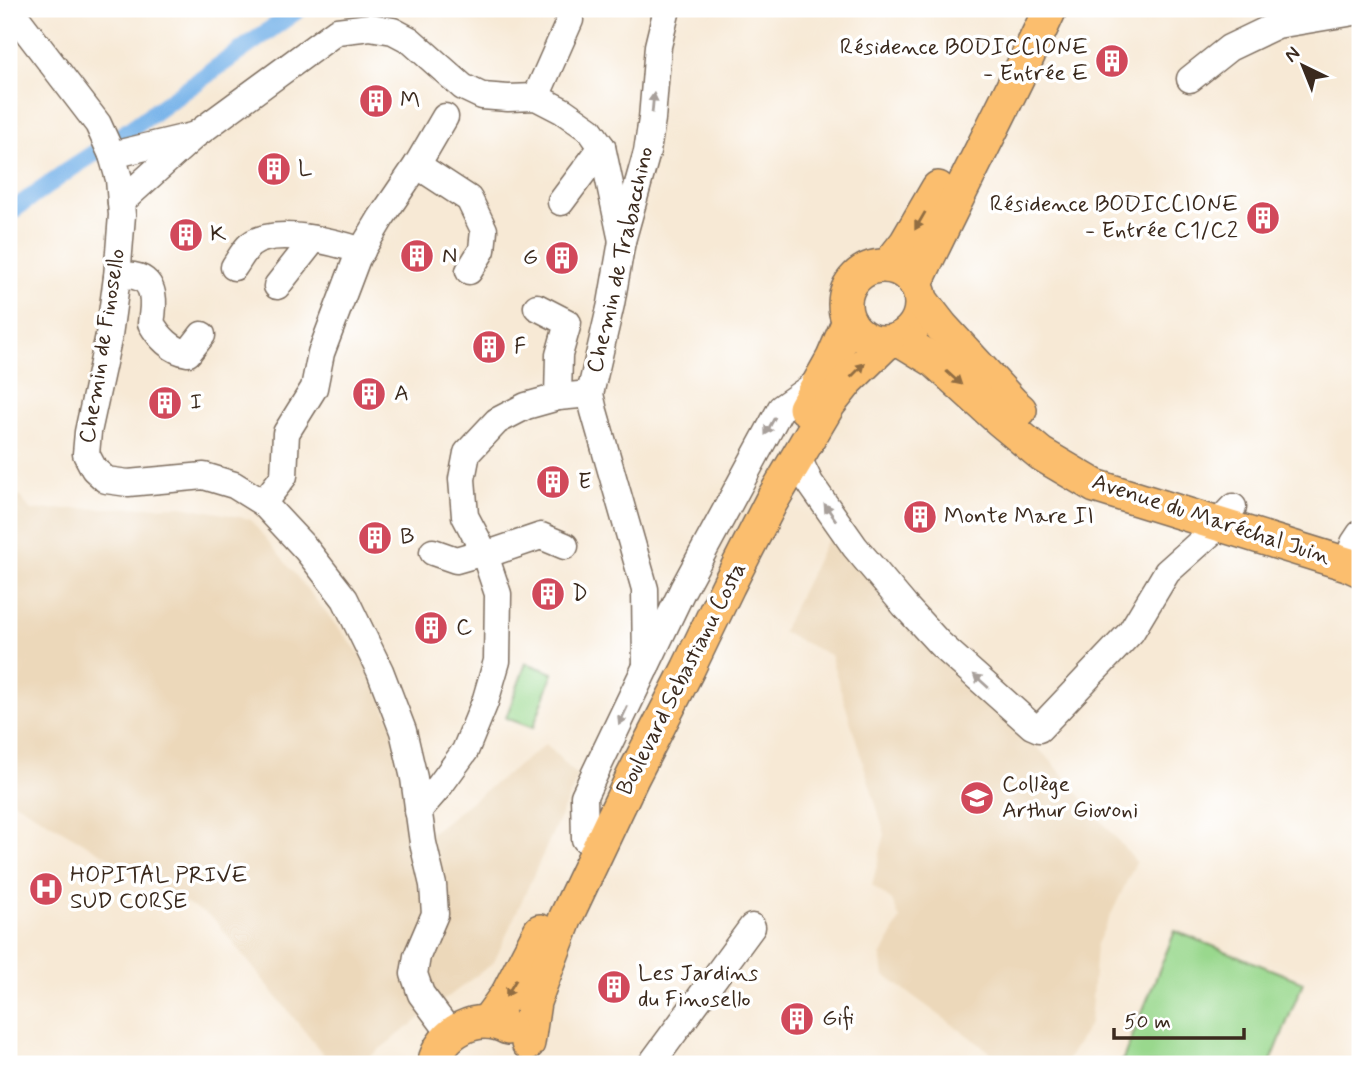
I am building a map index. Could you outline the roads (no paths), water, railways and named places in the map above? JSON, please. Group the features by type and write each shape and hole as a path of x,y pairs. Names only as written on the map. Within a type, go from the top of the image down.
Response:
{"main road":[{"path":"888,266 920,220 971,128 1031,9"},
{"path":"918,291 941,230 1050,9"},
{"path":"876,266 899,269 908,275 918,291 921,312 916,323 909,332 893,340 875,341 865,337 849,321 845,302 848,290 854,279 864,271 876,266"},
{"name":"Avenue du Maréchal Juin","path":"918,291 942,327 1012,403 1052,437 1101,467 1225,515"},
{"name":"Boulevard Sebastianu Costa","path":"487,1022 518,976 718,570 786,440 833,358 849,321"},
{"name":"Avenue du Maréchal Juin","path":"893,340 935,361 1041,454 1095,486 1225,515 1356,551"},
{"name":"Boulevard Sebastianu Costa","path":"532,1054 534,1002 566,917 728,586 797,456 829,404 848,380 893,340"},
{"path":"434,1064 441,1046 452,1034 474,1023 487,1022 509,1028 516,1032 532,1054"}],"street":[{"name":"Chemin de Finosello","path":"10,9 98,124 112,155 118,179 121,202 117,277 109,335 88,432 86,454 94,469 106,480 128,483 204,476 234,485 263,503 306,549 345,599 380,671 403,731 433,885 435,914 416,956 414,974 421,994 452,1034"},
{"name":"Chemin de Trabacchino","path":"646,667 645,589 590,394 606,329 622,241 647,152 658,46 667,9"},
{"path":"1190,79 1229,48 1277,25 1360,11"},
{"path":"536,97 570,20"},
{"path":"121,202 194,136 337,31 370,27 393,31 410,40 463,87 482,96 536,97 563,111 590,130 602,147 622,241"},
{"path":"263,503 284,475 286,433 314,388 321,353 362,250 445,117"},
{"path":"112,155 194,136"},
{"path":"561,202 602,147"},
{"path":"417,164 469,199 484,230 482,250 469,271"},
{"path":"234,267 248,246 263,237 278,235 336,242 362,250"},
{"path":"277,286 314,239"},
{"path":"117,277 134,276 147,282 154,303 151,323 157,334 171,346 188,353 202,335"},
{"path":"537,307 568,323 559,355 558,397"},
{"path":"585,839 584,796 683,589 781,408 820,382"},
{"path":"418,811 466,751 497,661 498,594 484,553 465,516 462,479 467,453 497,421 526,406 558,397 590,394"},
{"path":"797,456 810,483 855,547 905,606 940,644 1032,726 1039,729 1131,632 1167,572 1213,531 1225,515"},
{"path":"433,552 456,561 541,536 565,545"},
{"path":"645,589 683,589"},
{"path":"651,1064 752,926"}],"waterway":[{"path":"9,213 299,9"}],"place":[{"name":"Résidence BODICCIONE - Entrée E","path":"1112,61"},
{"name":"M","path":"376,101"},
{"name":"L","path":"274,169"},
{"name":"Résidence BODICCIONE - Entrée C1/C2","path":"1263,218"},
{"name":"K","path":"186,235"},
{"name":"N","path":"417,256"},
{"name":"G","path":"562,258"},
{"name":"F","path":"489,347"},
{"name":"A","path":"369,394"},
{"name":"I","path":"165,403"},
{"name":"E","path":"553,482"},
{"name":"Monte Mare II","path":"920,517"},
{"name":"B","path":"375,538"},
{"name":"D","path":"548,594"},
{"name":"C","path":"431,628"},
{"name":"Collège Arthur Giovoni","path":"977,798"},
{"name":"HOPITAL PRIVE SUD CORSE","path":"46,889"},
{"name":"Les Jardins du Finosello","path":"614,987"},
{"name":"Gifi","path":"797,1019"}]}
